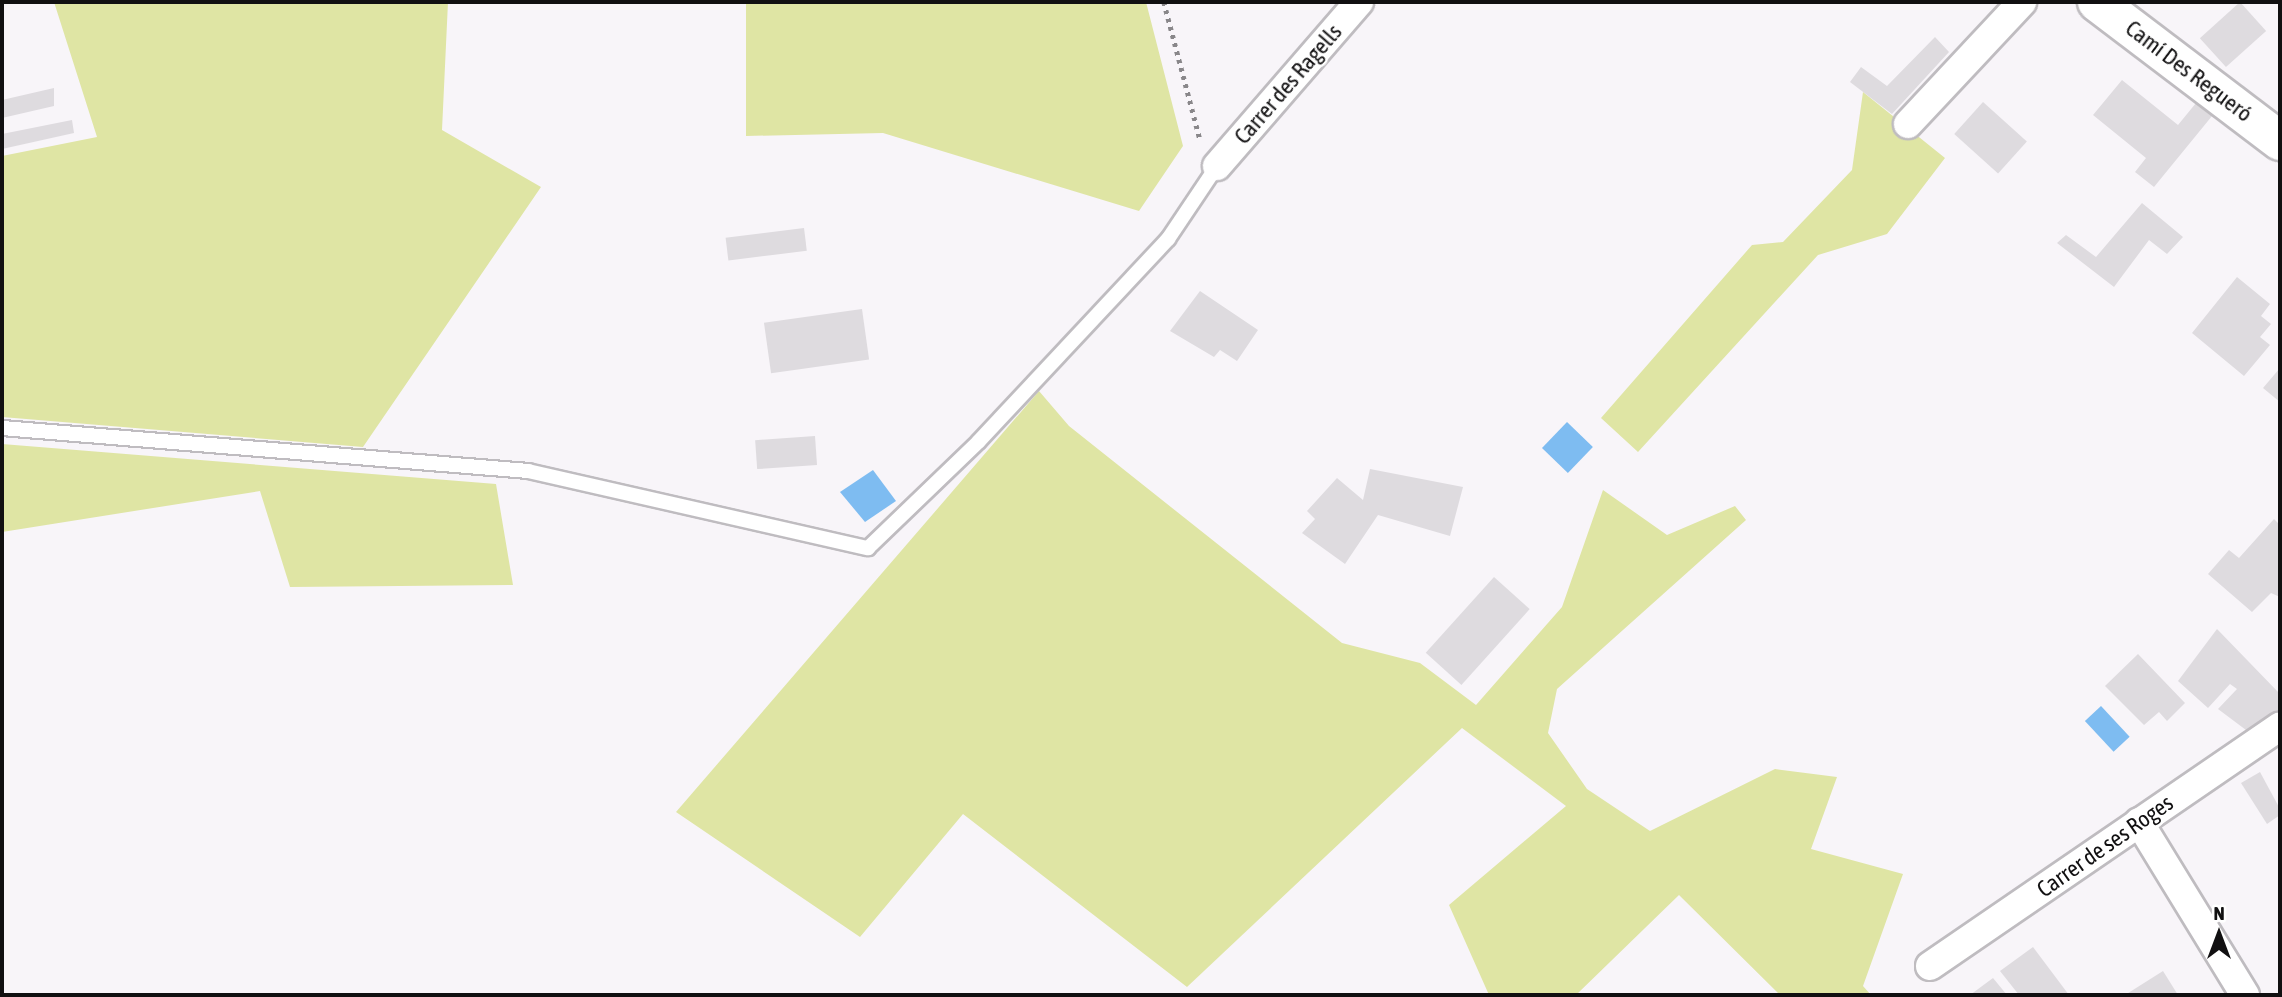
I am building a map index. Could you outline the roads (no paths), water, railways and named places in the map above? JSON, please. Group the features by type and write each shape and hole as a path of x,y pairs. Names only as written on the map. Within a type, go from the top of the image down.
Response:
{"street":[{"name":"Carrer des Ragells","path":"1217,166 1359,2"},
{"path":"1908,124 2022,2"},
{"name":"Camí Des Regueró","path":"2097,2 2280,141"},
{"name":"Carrer de ses Roges","path":"1930,966 2280,726"},
{"path":"2139,822 2245,995"}],"lane":[{"path":"2,428 528,471 868,548 979,441 1168,239 1217,166"}],"water":[{"path":"1567,422 1593,447 1568,473 1542,448"},
{"path":"873,470 896,501 865,522 840,492"},
{"path":"2101,706 2130,737 2114,752 2085,721"}]}
